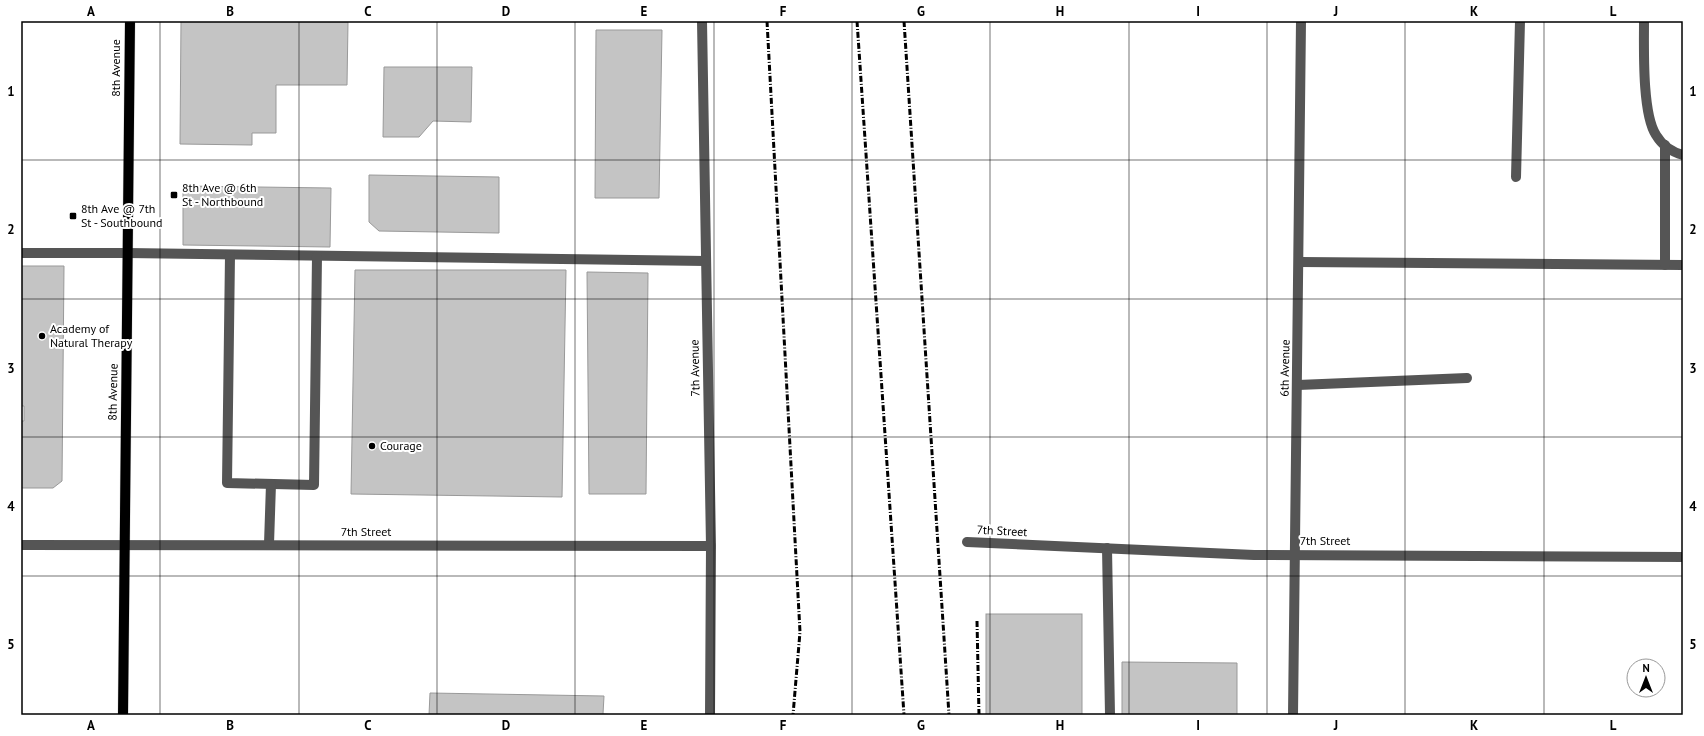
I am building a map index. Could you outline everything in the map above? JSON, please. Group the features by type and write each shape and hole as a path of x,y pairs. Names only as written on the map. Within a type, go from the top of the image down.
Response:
{"main road":[{"name":"8th Avenue","path":"123,715 130,21"}],"street":[{"name":"7th Avenue","path":"702,21 711,546 710,715"},
{"name":"6th Avenue","path":"1293,715 1300,262 1301,21"},
{"path":"1516,177 1520,21"},
{"path":"1644,21 1645,81 1650,118 1656,135 1672,152 1683,155"},
{"path":"1664,265 1665,145"},
{"path":"21,253 128,253 706,261"},
{"path":"230,255 226,483 271,484 314,484 317,256"},
{"path":"1300,262 1683,265"},
{"path":"1298,385 1467,378"},
{"path":"269,544 271,484"},
{"name":"7th Street","path":"967,542 1254,555 1683,556"},
{"name":"7th Street","path":"21,544 711,546"},
{"path":"1107,548 1110,715"}],"building":[{"path":"181,21 348,22 347,85 276,85 276,133 252,133 252,145 180,144"},
{"path":"596,30 662,30 659,198 595,198"},
{"path":"384,67 472,67 471,122 433,121 419,137 383,137"},
{"path":"369,175 499,177 499,233 379,231 369,222"},
{"path":"183,186 331,188 330,247 183,245"},
{"name":"Academy of Natural Therapy","path":"21,266 64,266 62,481 53,488 21,488 21,421 24,421 24,406 21,406"},
{"path":"355,270 566,270 562,497 351,494"},
{"path":"587,272 648,273 646,494 589,494"},
{"path":"986,614 1082,614 1082,715 986,715"},
{"path":"1122,662 1237,663 1237,715 1122,715"},
{"path":"430,693 604,696 603,714 615,715 429,715"}],"railway":[{"path":"767,21 800,632 793,715"},
{"path":"857,21 904,715"},
{"path":"904,21 949,715"},
{"path":"977,621 979,715"}],"place":[{"name":"8th Ave @ 6th St - Northbound","path":"174,195"},
{"name":"8th Ave @ 7th St - Southbound","path":"73,216"},
{"name":"Academy of Natural Therapy","path":"42,336"},
{"name":"Courage","path":"372,446"}]}
